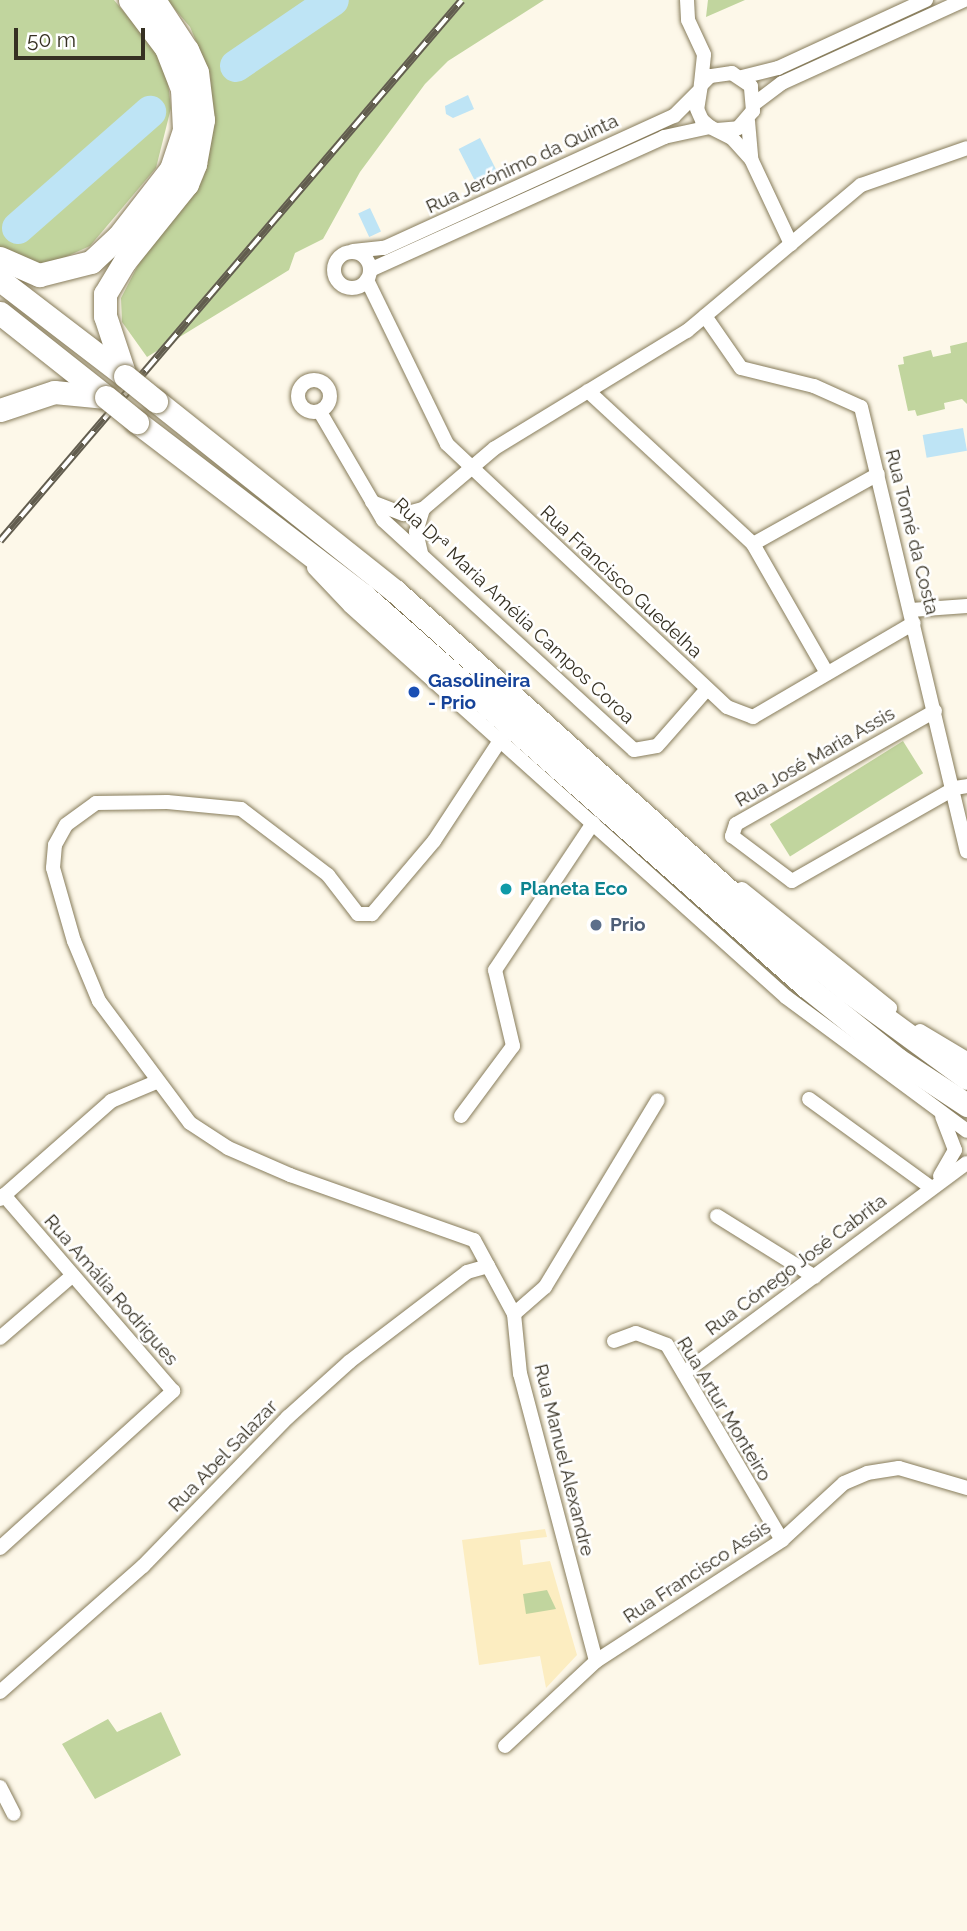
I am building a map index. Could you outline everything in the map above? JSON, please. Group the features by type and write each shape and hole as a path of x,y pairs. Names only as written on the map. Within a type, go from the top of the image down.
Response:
{"main road":[{"path":"0,258 39,275 90,262 118,237 171,169 184,130 183,89 166,48 130,0"},
{"path":"125,376 105,316 105,295 125,261 187,184 195,164 202,120 197,72 187,50 154,0"},
{"path":"0,280 125,376 395,592 848,991 967,1078"},
{"path":"0,313 363,595 806,986 897,1059 967,1105"},
{"path":"0,410 54,392 106,397"}],"street":[{"path":"687,0 688,20 704,55 697,109 713,128 751,159"},
{"name":"Rua Jerónimo da Quinta","path":"353,251 384,248 674,116 710,76 737,75 778,68 926,0"},
{"path":"754,104 782,83 964,0"},
{"path":"698,39 751,86 754,104 748,121 751,159 790,244"},
{"name":"Rua Jerónimo da Quinta","path":"349,288 369,275 664,137 713,128 738,128 748,121"},
{"path":"372,502 404,514 423,509 469,467 705,316 861,185 967,148"},
{"path":"369,275 367,260 353,251 342,254 334,268 339,283 365,292 379,305"},
{"name":"Rua Francisco Guedelha","path":"369,275 379,305 447,444 727,707 752,717 827,673 912,616"},
{"name":"Rua Tomé da Costa","path":"705,316 741,368 814,386 861,407 935,710 961,787 967,852"},
{"path":"588,391 753,544 827,673"},
{"name":"Rua Drª Maria Amélia Campos Coroa","path":"320,412 383,520 634,750 657,746 707,689"},
{"path":"753,544 878,474"},
{"path":"421,553 416,532 423,509"},
{"path":"265,517 350,606 786,997 967,1131"},
{"path":"912,616 967,606"},
{"name":"Rua José Maria Assis","path":"935,710 736,824 732,836 792,881 961,787"},
{"path":"501,739 434,841 372,914 358,914 328,875 241,809 167,802 96,803 66,825 55,845 53,868 74,941 99,1001 156,1082 190,1123 228,1148 290,1175 474,1240 514,1314 545,1287 659,1100"},
{"path":"461,1116 513,1046 495,970 593,823"},
{"path":"660,827 924,1034 967,1059"},
{"path":"2,1197 111,1101 156,1082"},
{"path":"809,1099 930,1187"},
{"path":"930,1187 950,1165 955,1150 953,1135 939,1111"},
{"path":"930,1187 967,1163"},
{"name":"Rua Cónego José Cabrita","path":"684,1373 815,1277 930,1187"},
{"name":"Rua Amália Rodrigues","path":"0,1548 173,1391 2,1197"},
{"path":"717,1216 815,1277"},
{"name":"Rua Abel Salazar","path":"0,1692 143,1566 288,1417 349,1362 467,1272 488,1266"},
{"path":"0,1338 73,1275"},
{"name":"Rua Manuel Alexandre","path":"514,1314 520,1374 596,1661"},
{"name":"Rua Artur Monteiro","path":"614,1341 636,1333 652,1336 667,1345 782,1540"},
{"name":"Rua Francisco Assis","path":"505,1746 596,1661 782,1540 844,1483 867,1473 899,1468 967,1488"},
{"path":"0,1787 14,1814"}],"shaded area":[{"path":"545,1529 547,1537 520,1540 523,1565 550,1561 577,1655 546,1688 540,1656 479,1665 462,1540"}],"green space":[{"path":"0,0 114,0 153,47 167,74 171,108 156,168 90,246 52,263 31,263 0,247"},
{"path":"167,0 544,0 448,61 425,84 360,172 323,239 295,253 289,270 147,357 122,322 121,298 213,120 210,74 190,27"},
{"path":"708,0 745,0 706,17"},
{"path":"967,342 967,404 962,399 944,403 945,409 917,416 915,410 908,411 898,365 904,364 903,357 931,350 933,357 951,353 950,346"},
{"path":"903,741 923,773 790,856 770,824"},
{"path":"547,1590 556,1609 526,1614 523,1594"},
{"path":"161,1712 181,1755 95,1799 62,1744 108,1719 117,1732"}],"water":[{"path":"468,95 474,109 453,118 446,114 445,106"},
{"path":"480,138 496,170 475,181 459,149"},
{"path":"370,208 381,232 369,237 358,213"},
{"path":"963,428 967,451 927,458 923,435"}],"waterway":[{"path":"236,66 333,0"},
{"path":"18,228 150,112"}],"railway":[{"path":"0,541 462,0"}],"place":[{"name":"Gasolineira - Prio","path":"414,692"},
{"name":"Planeta Eco","path":"506,889"},
{"name":"Prio","path":"596,925"}]}
